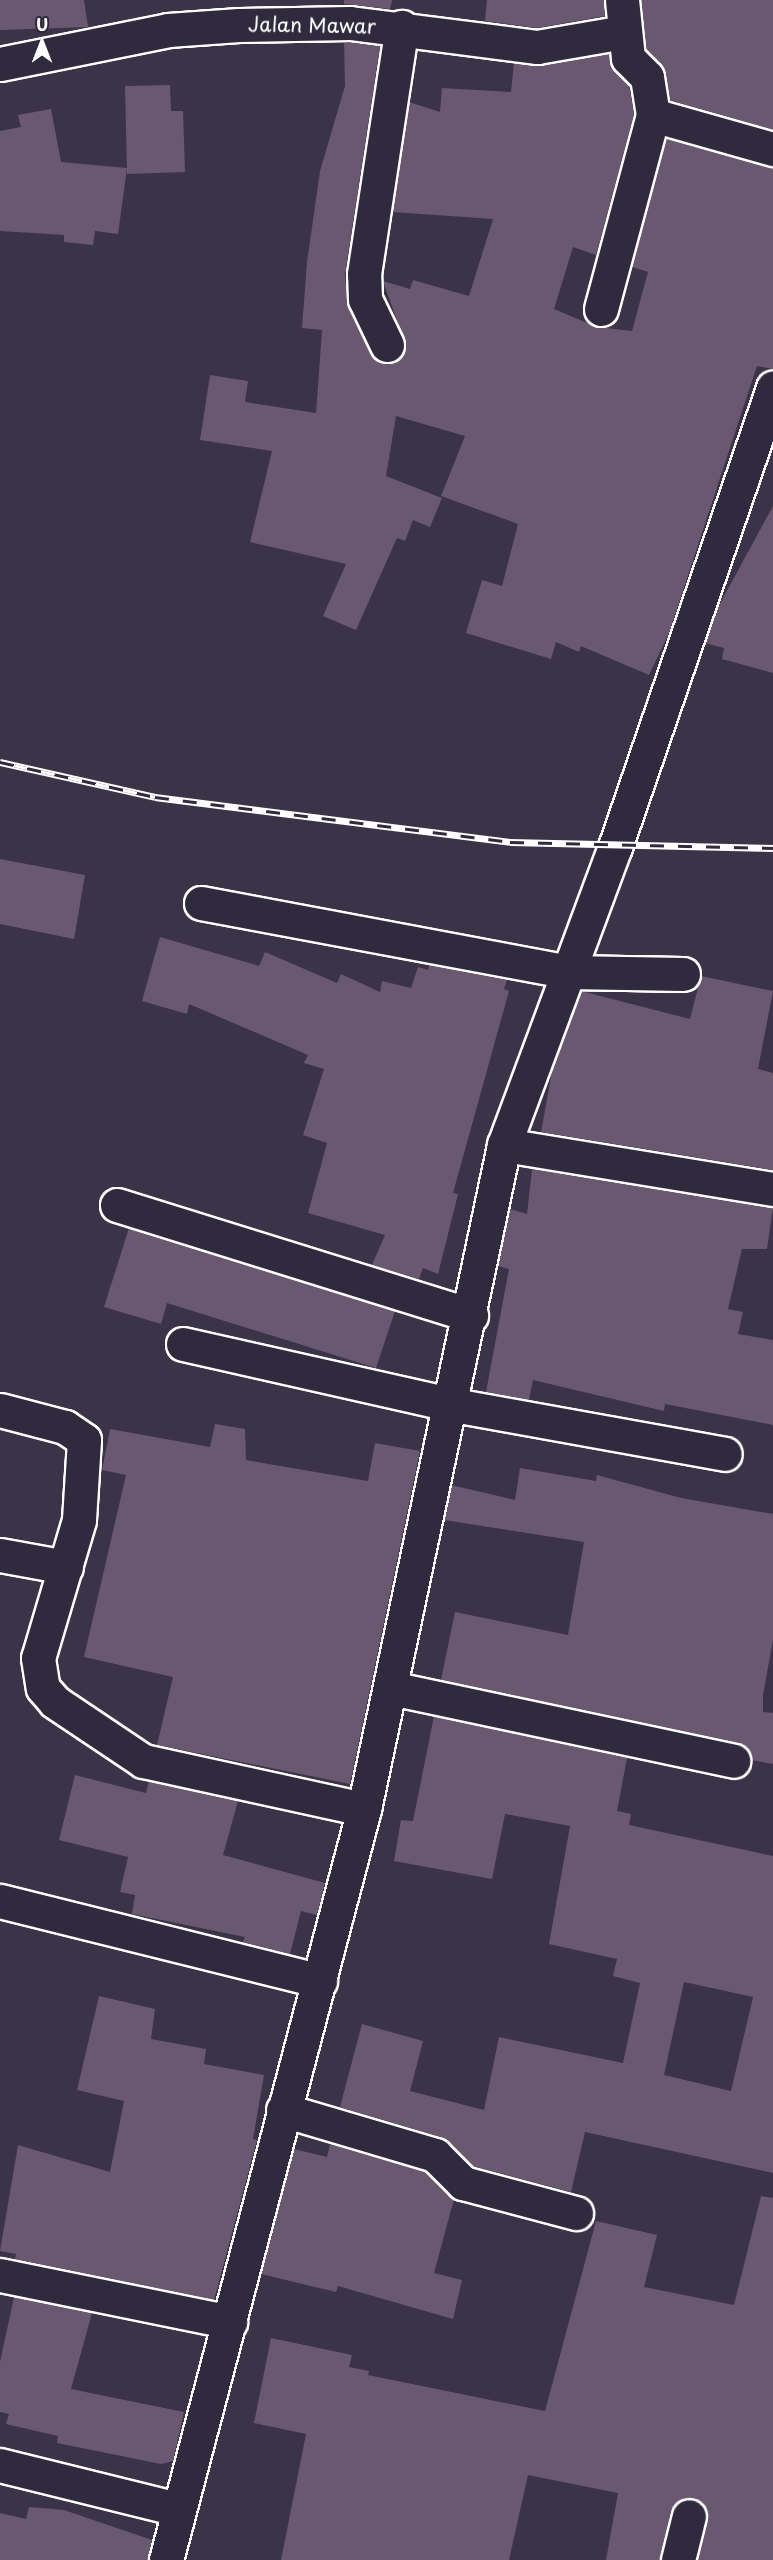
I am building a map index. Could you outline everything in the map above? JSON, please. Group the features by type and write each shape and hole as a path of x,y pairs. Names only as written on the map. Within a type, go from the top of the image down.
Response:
{"street":[{"name":"Jalan Mawar","path":"0,64 168,30 294,24 402,27 537,47 623,16"},
{"path":"601,309 653,115 652,90 628,58 623,16"},
{"path":"387,345 365,299 364,274 402,27"},
{"path":"653,115 773,149"},
{"path":"167,2560 178,2509 230,2322 283,2110 320,1981 364,1809 453,1405 504,1145 568,972 773,387"},
{"path":"201,903 568,972 684,974"},
{"path":"504,1145 773,1189"},
{"path":"117,1205 471,1315"},
{"path":"183,1344 453,1405 725,1454"},
{"path":"0,1410 65,1427 84,1440 79,1520 38,1658 43,1688 64,1710 143,1761 174,1771 364,1809"},
{"path":"0,1555 66,1567"},
{"path":"391,1688 733,1761"},
{"path":"0,1902 320,1981"},
{"path":"283,2110 435,2155 463,2183 576,2213"},
{"path":"0,2275 230,2322"},
{"path":"0,2465 178,2509"},
{"path":"678,2560 689,2516"}],"building":[{"path":"0,0 84,0 88,27 0,30"},
{"path":"344,0 392,0 390,9 344,4"},
{"path":"487,0 604,0 605,16 537,28 485,21"},
{"path":"641,0 773,0 773,130 670,100 665,73 646,49"},
{"path":"344,42 380,46 345,275 348,307 370,353 385,364 402,356 406,346 383,281 410,289 413,280 469,296 493,219 392,212 409,102 440,112 442,88 511,92 514,63 540,65 609,54 614,71 629,86 634,114 596,255 573,247 554,309 597,327 632,331 648,272 632,267 666,138 773,167 773,369 757,366 669,633 649,675 581,646 579,652 556,642 551,659 466,633 482,580 502,586 518,524 441,496 465,436 396,416 386,476 442,498 430,527 413,520 405,541 397,538 356,630 323,616 346,564 250,542 272,451 200,440 210,375 248,381 245,402 316,413 322,330 302,328 307,262 320,171 345,86"},
{"path":"170,85 171,111 183,111 185,172 127,174 125,86"},
{"path":"51,109 61,162 127,168 118,234 95,231 93,245 64,242 64,235 0,231 0,131 21,127 18,115"},
{"path":"773,506 773,673 722,659 724,648 705,643 717,609"},
{"path":"0,859 85,875 74,939 0,924"},
{"path":"160,937 259,966 265,952 337,983 341,974 380,992 382,981 411,988 418,967 428,970 429,965 507,980 504,989 509,991 453,1193 458,1194 438,1274 423,1268 419,1279 372,1265 385,1235 308,1213 327,1143 303,1135 324,1069 304,1063 308,1055 189,1004 187,1014 142,1001"},
{"path":"701,976 773,991 758,1069 773,1073 773,1170 541,1132 553,1066 581,991 690,1019"},
{"path":"532,1169 773,1207 767,1249 742,1249 728,1309 743,1312 738,1334 773,1340 773,1425 665,1404 664,1411 533,1380 529,1400 486,1392 509,1269 498,1266 510,1209 527,1214"},
{"path":"129,1228 395,1311 376,1368 167,1303 161,1324 104,1307"},
{"path":"215,1424 245,1429 246,1460 368,1481 375,1443 420,1451 350,1784 157,1745 173,1677 84,1657 126,1475 102,1470 110,1429 210,1447"},
{"path":"520,1468 596,1481 597,1475 681,1498 773,1514 773,1640 763,1695 763,1712 773,1713 773,1764 751,1760 737,1743 441,1680 455,1612 568,1635 584,1542 444,1520 451,1485 515,1500"},
{"path":"434,1716 627,1758 617,1811 631,1814 629,1825 773,1856 773,2173 585,2132 571,2192 473,2166 441,2137 340,2107 362,2024 423,2041 410,2091 484,2110 499,2037 623,2063 640,1983 613,1976 617,1959 549,1944 570,1826 505,1814 492,1879 394,1861 401,1820 413,1821","holes":["684,1982 753,1997 731,2091 664,2075"]},
{"path":"75,1775 146,1793 149,1781 238,1801 223,1855 325,1883 317,1915 301,1911 290,1954 243,1942 245,1937 132,1914 135,1895 120,1892 128,1857 59,1840"},
{"path":"99,1996 155,2009 151,2039 206,2049 204,2064 264,2075 253,2139 257,2140 214,2300 15,2259 16,2254 0,2251 18,2145 110,2172 124,2101 77,2090"},
{"path":"330,2144 425,2172 454,2199 434,2273 462,2280 453,2319 338,2286 336,2292 261,2274 294,2149 327,2157"},
{"path":"761,2196 773,2198 773,2560 697,2560 707,2511 693,2498 676,2503 671,2511 660,2560 606,2560 618,2493 528,2475 509,2560 281,2560 306,2434 254,2423 271,2338 352,2355 349,2367 369,2371 368,2375 545,2411 596,2221 657,2235 644,2287 734,2305"},
{"path":"14,2297 92,2313 71,2389 184,2412 173,2461 161,2464 57,2443 58,2436 6,2424 9,2414 0,2412 0,2362"},
{"path":"29,2507 64,2510 152,2540 148,2560 0,2560 0,2513 26,2519"}],"railway":[{"path":"0,762 155,797 510,842 773,848"}]}
